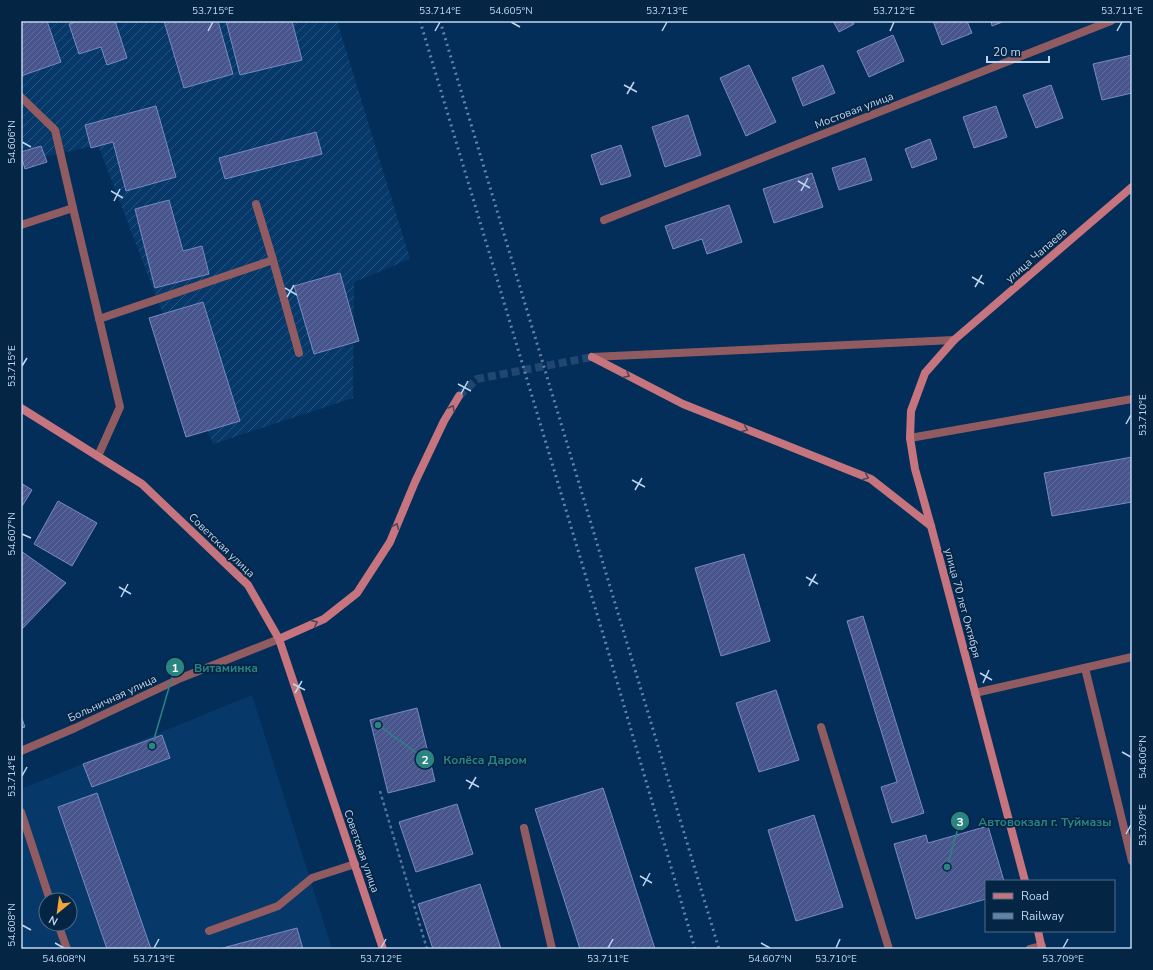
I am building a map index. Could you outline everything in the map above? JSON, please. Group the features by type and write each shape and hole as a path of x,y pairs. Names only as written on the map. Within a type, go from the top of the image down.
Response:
{"main road":[{"name":"улица Чапаева","path":"954,340 1132,187"},
{"name":"улица 70 лет Октября","path":"954,340 925,373 911,411 910,438 915,469 1024,880"},
{"path":"592,357 683,404 871,479 931,526"},
{"path":"279,638 324,618 357,593 390,542 415,482 444,421 459,396"},
{"name":"Советская улица","path":"21,408 142,484 248,585 279,638 383,949"},
{"path":"1038,932 1042,947"}],"street":[{"name":"Мостовая улица","path":"604,220 1111,21"},
{"path":"21,97 55,130 120,406 98,456"},
{"path":"256,204 299,353"},
{"path":"21,226 73,208"},
{"path":"99,318 273,260"},
{"path":"592,357 954,340"},
{"path":"910,438 1132,399"},
{"name":"Больничная улица","path":"21,751 75,728 181,678 279,638"},
{"path":"975,693 1132,657"},
{"path":"1085,668 1132,861"},
{"path":"821,727 890,949"},
{"path":"21,812 47,892"},
{"path":"524,828 552,949"},
{"path":"209,930 278,906 312,878 355,864"},
{"path":"61,932 67,949"},
{"path":"1030,949 1042,947"}],"path":[{"path":"380,791 427,949"}],"shaded area":[{"path":"21,21 337,21 410,259 354,282 353,398 213,444 98,145 21,162"},
{"path":"252,695 332,949 21,949 21,789"}],"building":[{"path":"21,21 47,21 61,62 21,76"},
{"path":"79,21 115,21 127,58 107,65 101,47 79,54 69,24"},
{"path":"164,21 218,21 233,74 184,88"},
{"path":"226,21 292,21 302,60 240,75"},
{"path":"833,21 852,21 854,24 839,32"},
{"path":"933,21 967,21 972,33 942,45"},
{"path":"991,21 1005,21 992,26"},
{"path":"893,35 904,61 869,77 857,51"},
{"path":"1132,55 1132,93 1102,100 1093,64"},
{"path":"749,65 776,122 746,136 720,78"},
{"path":"823,65 835,93 803,106 792,78"},
{"path":"1051,85 1063,118 1036,128 1023,95"},
{"path":"156,106 176,177 126,191 113,142 91,148 85,125"},
{"path":"996,106 1007,137 974,148 963,117"},
{"path":"688,115 701,155 665,167 652,127"},
{"path":"316,132 322,154 225,179 219,158"},
{"path":"930,139 937,159 912,168 905,149"},
{"path":"621,145 631,176 601,185 591,155"},
{"path":"41,146 47,162 25,169 21,152"},
{"path":"865,158 872,180 839,190 832,168"},
{"path":"812,173 823,207 774,223 763,189"},
{"path":"169,200 183,251 202,246 209,274 155,288 135,209"},
{"path":"729,205 742,242 707,254 702,239 673,249 665,226"},
{"path":"340,273 359,341 314,354 294,286"},
{"path":"203,302 240,421 186,437 149,318"},
{"path":"1132,457 1132,502 1052,516 1044,473"},
{"path":"21,483 32,490 21,508"},
{"path":"58,501 97,523 72,566 34,544"},
{"path":"21,551 66,583 21,630"},
{"path":"744,554 770,641 721,656 695,568"},
{"path":"863,616 924,813 892,823 881,787 897,782 847,621"},
{"path":"776,690 799,760 759,772 736,703"},
{"path":"417,708 435,781 388,793 370,720"},
{"path":"21,716 25,727 21,728"},
{"path":"162,735 170,758 92,787 83,764"},
{"path":"603,788 655,949 580,949 535,809"},
{"path":"97,793 151,949 107,949 58,807"},
{"path":"457,804 473,854 416,872 399,822"},
{"path":"814,815 843,907 796,921 768,830"},
{"path":"988,826 1004,880 985,880 985,899 916,919 894,844 926,835 928,843"},
{"path":"480,884 501,949 433,949 418,904"},
{"path":"297,928 303,949 219,949"}],"tunnel":[{"path":"459,396 477,379 592,357"}],"railway":[{"path":"420,21 606,644 695,949"},
{"path":"440,21 719,949"}],"place":[{"name":"Колёса Даром","path":"378,725"},
{"name":"Витаминка","path":"152,746"},
{"name":"Автовокзал г. Туймазы","path":"947,867"}]}
